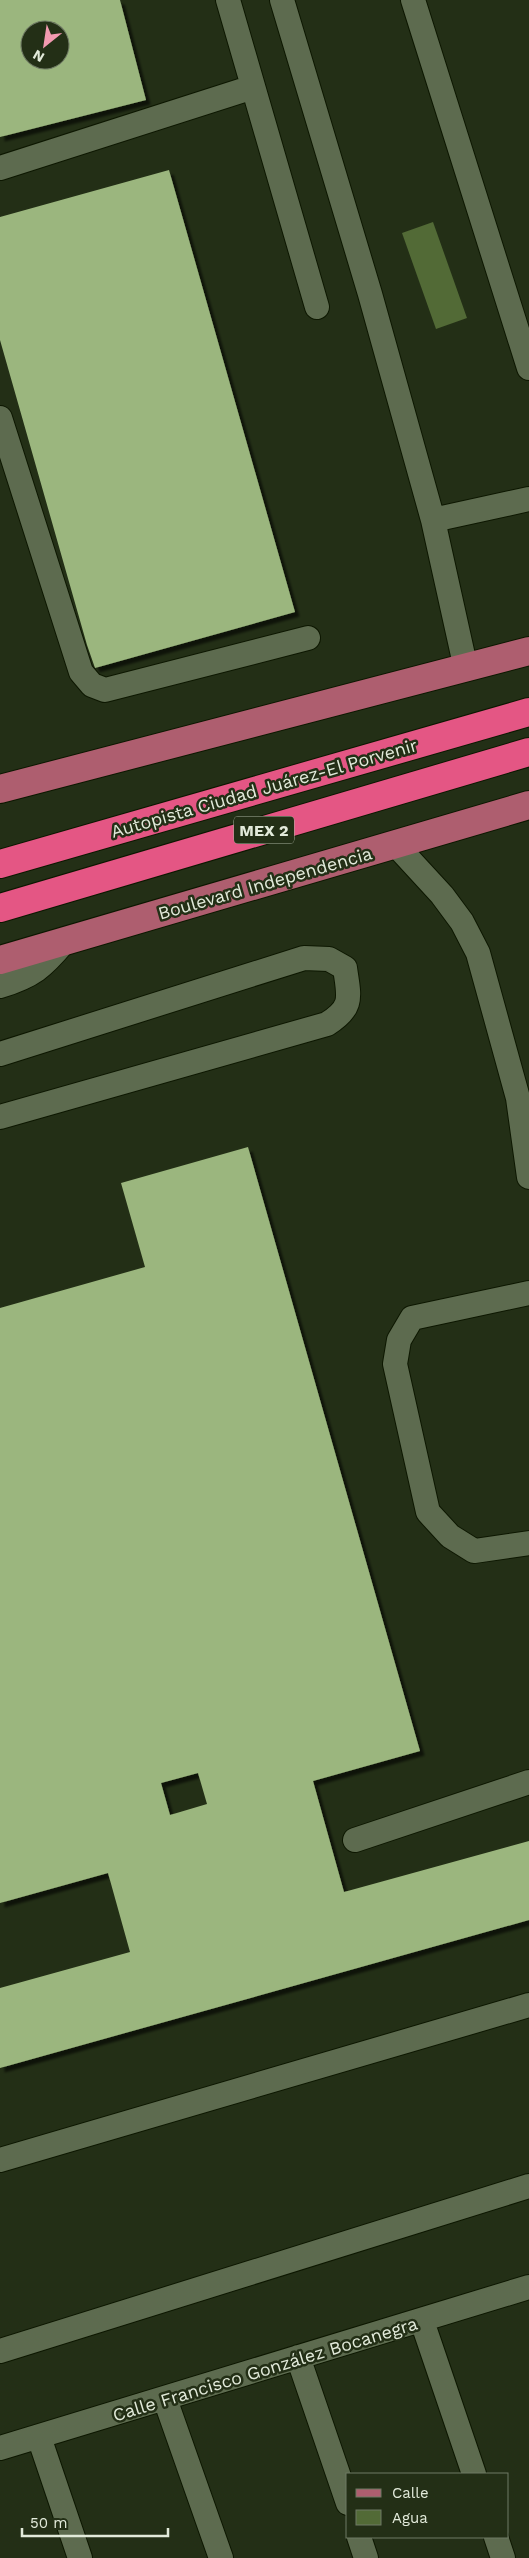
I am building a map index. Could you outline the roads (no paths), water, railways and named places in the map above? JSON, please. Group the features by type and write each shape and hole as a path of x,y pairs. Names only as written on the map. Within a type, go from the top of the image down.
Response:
{"highway":[{"name":"Autopista Ciudad Juárez-El Porvenir","path":"0,864 529,712"},
{"name":"MEX 2","path":"0,908 529,752"}],"main road":[{"path":"0,789 118,757 466,669 529,651"},
{"name":"Boulevard Independencia","path":"0,960 529,805"}],"street":[{"path":"228,0 317,307"},
{"path":"282,0 370,294 433,520 466,669"},
{"path":"413,0 529,368"},
{"path":"0,168 254,87"},
{"path":"0,418 81,672 92,685 106,690 308,638"},
{"path":"433,520 529,498"},
{"path":"396,845 442,895 462,922 478,953 518,1098 529,1177"},
{"path":"0,986 28,976 44,965 64,942"},
{"path":"0,1054 304,958 329,959 345,968 350,1001 341,1015 327,1024 0,1116"},
{"path":"529,1293 412,1318 399,1340 395,1364 428,1512 450,1536 474,1551 529,1543"},
{"path":"356,1840 529,1782"},
{"path":"0,2160 529,2005"},
{"path":"0,2351 529,2186"},
{"name":"Calle Francisco González Bocanegra","path":"0,2448 529,2287"},
{"path":"422,2321 474,2473"},
{"path":"298,2358 346,2498"},
{"path":"165,2399 221,2558"},
{"path":"39,2437 80,2558"},
{"path":"359,2538 366,2558"},
{"path":"496,2538 503,2558"}],"water":[{"path":"433,222 467,318 436,329 402,233"}]}
